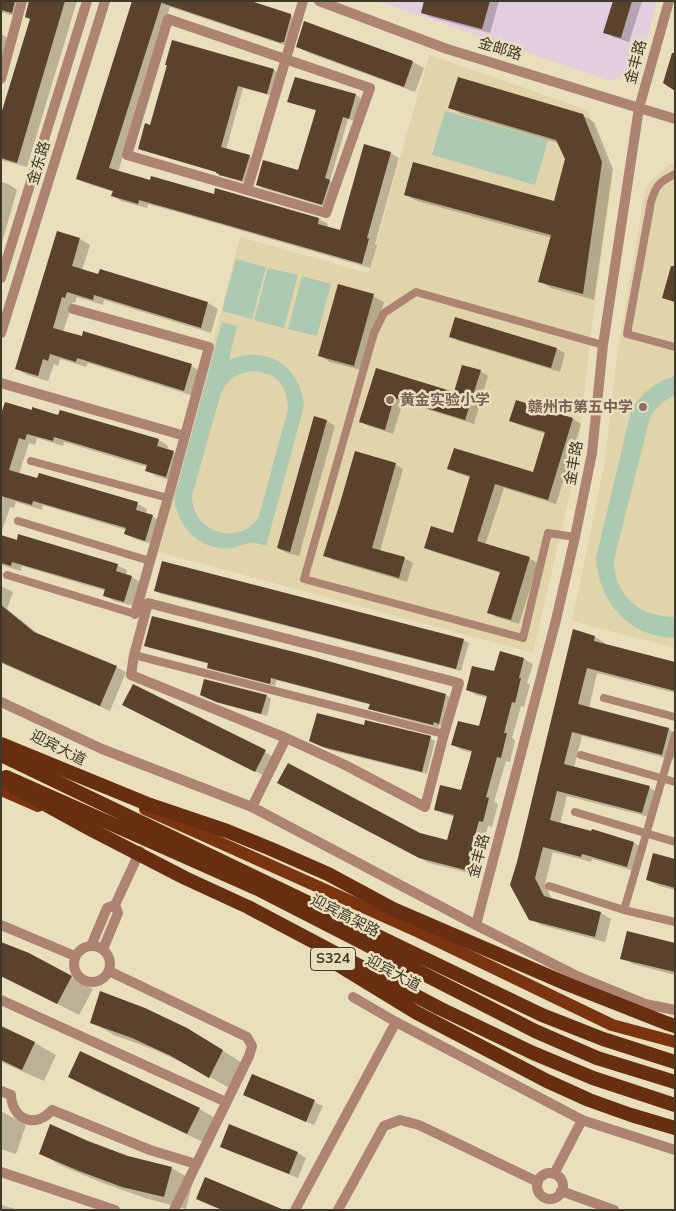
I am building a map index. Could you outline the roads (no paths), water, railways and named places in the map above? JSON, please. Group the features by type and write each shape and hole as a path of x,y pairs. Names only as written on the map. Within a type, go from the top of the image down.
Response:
{"highway":[{"path":"1,744 150,805 228,831 328,874 393,909 466,941 567,984 675,1026"},
{"name":"迎宾高架路","path":"1,755 542,1015 603,1039 675,1062"},
{"name":"迎宾高架路","path":"1,774 258,889 535,1031 597,1058 675,1082"},
{"path":"1,780 185,878 248,907 439,1008 524,1049 594,1078 675,1104"},
{"path":"248,907 350,973 417,1013 548,1082 589,1100 675,1128"}],"main road":[{"name":"迎宾大道","path":"1,738 124,800 419,932 612,1025 675,1042"},
{"name":"迎宾大道","path":"1,790 140,851 388,990 530,1058 591,1082 675,1104"}],"street":[{"path":"1,79 22,1"},
{"name":"金东路","path":"1,278 87,1"},
{"name":"金东路","path":"1,333 105,1"},
{"path":"247,190 303,1"},
{"name":"金邮路","path":"319,1 447,49 675,119"},
{"name":"金丰路","path":"476,925 556,620 592,453 604,345 639,108 669,1"},
{"path":"168,19 286,58 370,88 326,213 127,155 168,19"},
{"path":"73,309 209,347 135,614"},
{"path":"1,383 185,436"},
{"path":"148,603 460,683 444,734 425,807 345,765 286,738 131,674 134,655 148,603"},
{"path":"1,702 102,749 252,807 476,925 580,977 645,1004 675,1010"},
{"path":"252,807 286,738"},
{"path":"91,946 107,908 115,905 140,851"},
{"path":"103,950 118,913 115,905"},
{"path":"1,924 75,956"},
{"path":"91,946 99,947 103,950 110,959 107,975 99,981 88,982 83,980 76,972 75,956 82,949 91,946"},
{"path":"109,971 247,1037 252,1046 249,1056 174,1210"},
{"path":"353,998 582,1120 675,1150"},
{"path":"1,1000 226,1102"},
{"path":"296,1210 396,1022"},
{"path":"1,1091 11,1095 14,1110 26,1119 41,1119 52,1110 150,1150 196,1164"},
{"path":"338,1210 384,1126 400,1120 419,1125 538,1182"},
{"path":"554,1174 582,1120"},
{"path":"1,1172 115,1210"},
{"path":"554,1174 561,1181 561,1191 558,1196 548,1199 537,1190 538,1182 544,1175 554,1174"},
{"path":"561,1191 614,1210"}],"lane":[{"path":"675,174 656,186 651,202 627,334 675,347"},
{"path":"574,537 548,533 523,638 304,579 374,333 384,313 416,292 604,345"},
{"path":"31,461 168,498"},
{"path":"18,521 150,560"},
{"path":"7,575 135,614"},
{"path":"134,655 444,734"},
{"path":"604,698 675,717"},
{"path":"624,910 675,736"},
{"path":"581,755 675,782"},
{"path":"575,812 675,842"},
{"path":"549,886 624,910 675,922"}],"place":[{"name":"黄金实验小学","path":"390,400"},
{"name":"赣州市第五中学","path":"643,407"}]}
